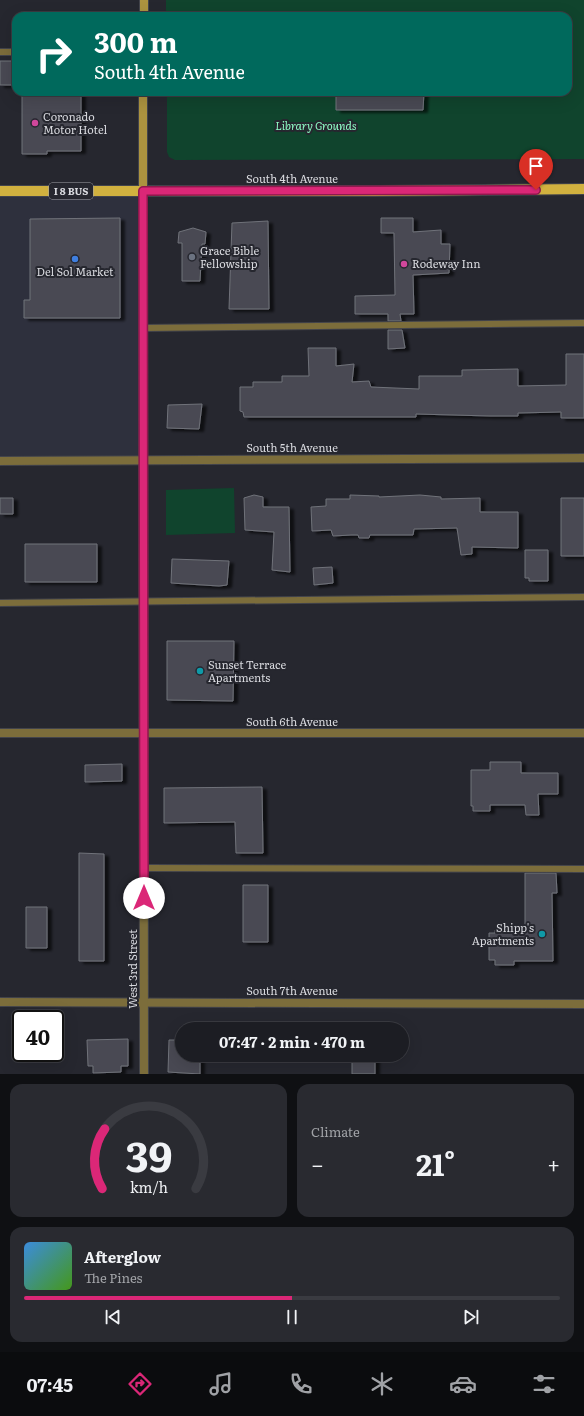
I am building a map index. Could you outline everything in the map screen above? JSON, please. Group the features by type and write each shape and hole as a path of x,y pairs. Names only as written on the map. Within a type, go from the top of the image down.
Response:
{"main road":[{"path":"144,0 144,12"},
{"path":"143,96 143,191"},
{"name":"South 4th Avenue","path":"0,191 584,189"}],"street":[{"name":"West 3rd Street","path":"143,191 144,1074"},
{"name":"South 5th Avenue","path":"0,461 584,458"},
{"name":"South 6th Avenue","path":"0,733 584,733"},
{"name":"South 7th Avenue","path":"0,1002 144,1001 584,1004"}],"lane":[{"path":"0,52 12,52"},
{"path":"143,328 584,323"},
{"path":"0,603 584,597"},
{"path":"144,868 584,869"}],"shaded area":[{"path":"0,191 143,191 143,460 0,461"}],"green space":[{"name":"Library Grounds","path":"166,0 584,0 584,159 175,160 169,157 167,152 167,96 572,96 572,12 166,12"},
{"path":"234,488 235,533 166,535 166,490"}],"building":[{"path":"0,61 12,61 12,85 0,85"},
{"path":"22,96 81,96 81,151 47,151 47,154 22,154"},
{"path":"336,96 424,96 423,110 336,110"},
{"name":"Del Sol Market","path":"120,218 120,318 24,318 24,300 30,300 30,219"},
{"name":"Rodeway Inn","path":"381,218 413,218 413,232 441,230 441,244 450,244 449,273 413,275 414,314 400,314 401,321 388,321 388,314 355,314 355,296 395,295 394,233 381,233"},
{"path":"268,221 269,309 229,309 232,223"},
{"name":"Grace Bible Fellowship","path":"193,228 206,232 205,244 202,244 200,281 182,281 182,243 178,243 179,232"},
{"path":"388,330 402,330 405,348 388,349"},
{"path":"308,348 336,348 336,366 354,364 352,382 369,381 371,387 419,389 419,376 462,376 462,370 518,369 518,386 566,385 566,354 584,354 584,418 561,418 561,412 518,413 518,416 416,414 416,417 244,417 243,412 240,411 240,387 253,387 253,382 282,382 282,376 309,376"},
{"path":"202,404 199,429 167,428 168,405"},
{"path":"254,495 263,497 263,507 289,507 290,572 272,570 274,532 245,530 244,498"},
{"path":"350,495 379,497 420,495 441,497 441,499 480,498 480,512 518,512 518,548 472,547 472,554 461,555 457,528 414,529 413,535 370,535 369,538 359,538 358,535 333,536 331,530 312,531 311,507 326,506 326,499 350,499"},
{"path":"0,498 13,498 13,514 0,514"},
{"path":"561,498 584,498 584,556 561,556"},
{"path":"25,544 97,544 97,582 25,582"},
{"path":"525,550 548,550 548,581 529,581 529,578 525,578"},
{"path":"172,559 229,561 227,585 219,586 171,583"},
{"path":"332,567 333,583 314,585 313,568"},
{"name":"Sunset Terrace Apartments","path":"167,641 234,641 233,701 167,700"},
{"path":"490,762 521,762 521,773 558,773 558,794 538,794 539,815 526,815 525,805 490,805 490,811 473,811 473,806 471,806 471,770 490,770"},
{"path":"122,764 122,781 85,782 85,765"},
{"path":"262,787 263,853 236,853 235,822 164,823 164,788"},
{"path":"79,853 104,854 104,961 79,961"},
{"path":"525,873 556,873 557,893 552,893 553,961 514,961 514,965 495,965 495,960 489,960 489,933 495,933 495,930 525,930"},
{"path":"243,885 268,885 268,942 243,942"},
{"path":"26,907 47,907 47,948 26,948"},
{"path":"128,1039 128,1066 121,1066 121,1072 93,1073 93,1066 88,1066 87,1040"},
{"path":"169,1040 175,1040 175,1062 200,1062 200,1074 168,1072"},
{"path":"352,1062 375,1062 375,1074 352,1074"}],"place":[{"name":"Coronado Motor Hotel","path":"35,123"},
{"name":"Grace Bible Fellowship","path":"192,257"},
{"name":"Del Sol Market","path":"75,259"},
{"name":"Rodeway Inn","path":"404,264"},
{"name":"Sunset Terrace Apartments","path":"200,671"},
{"name":"Shipp's Apartments","path":"542,934"}],"route":[{"path":"144,898 143,191 536,190"}]}
